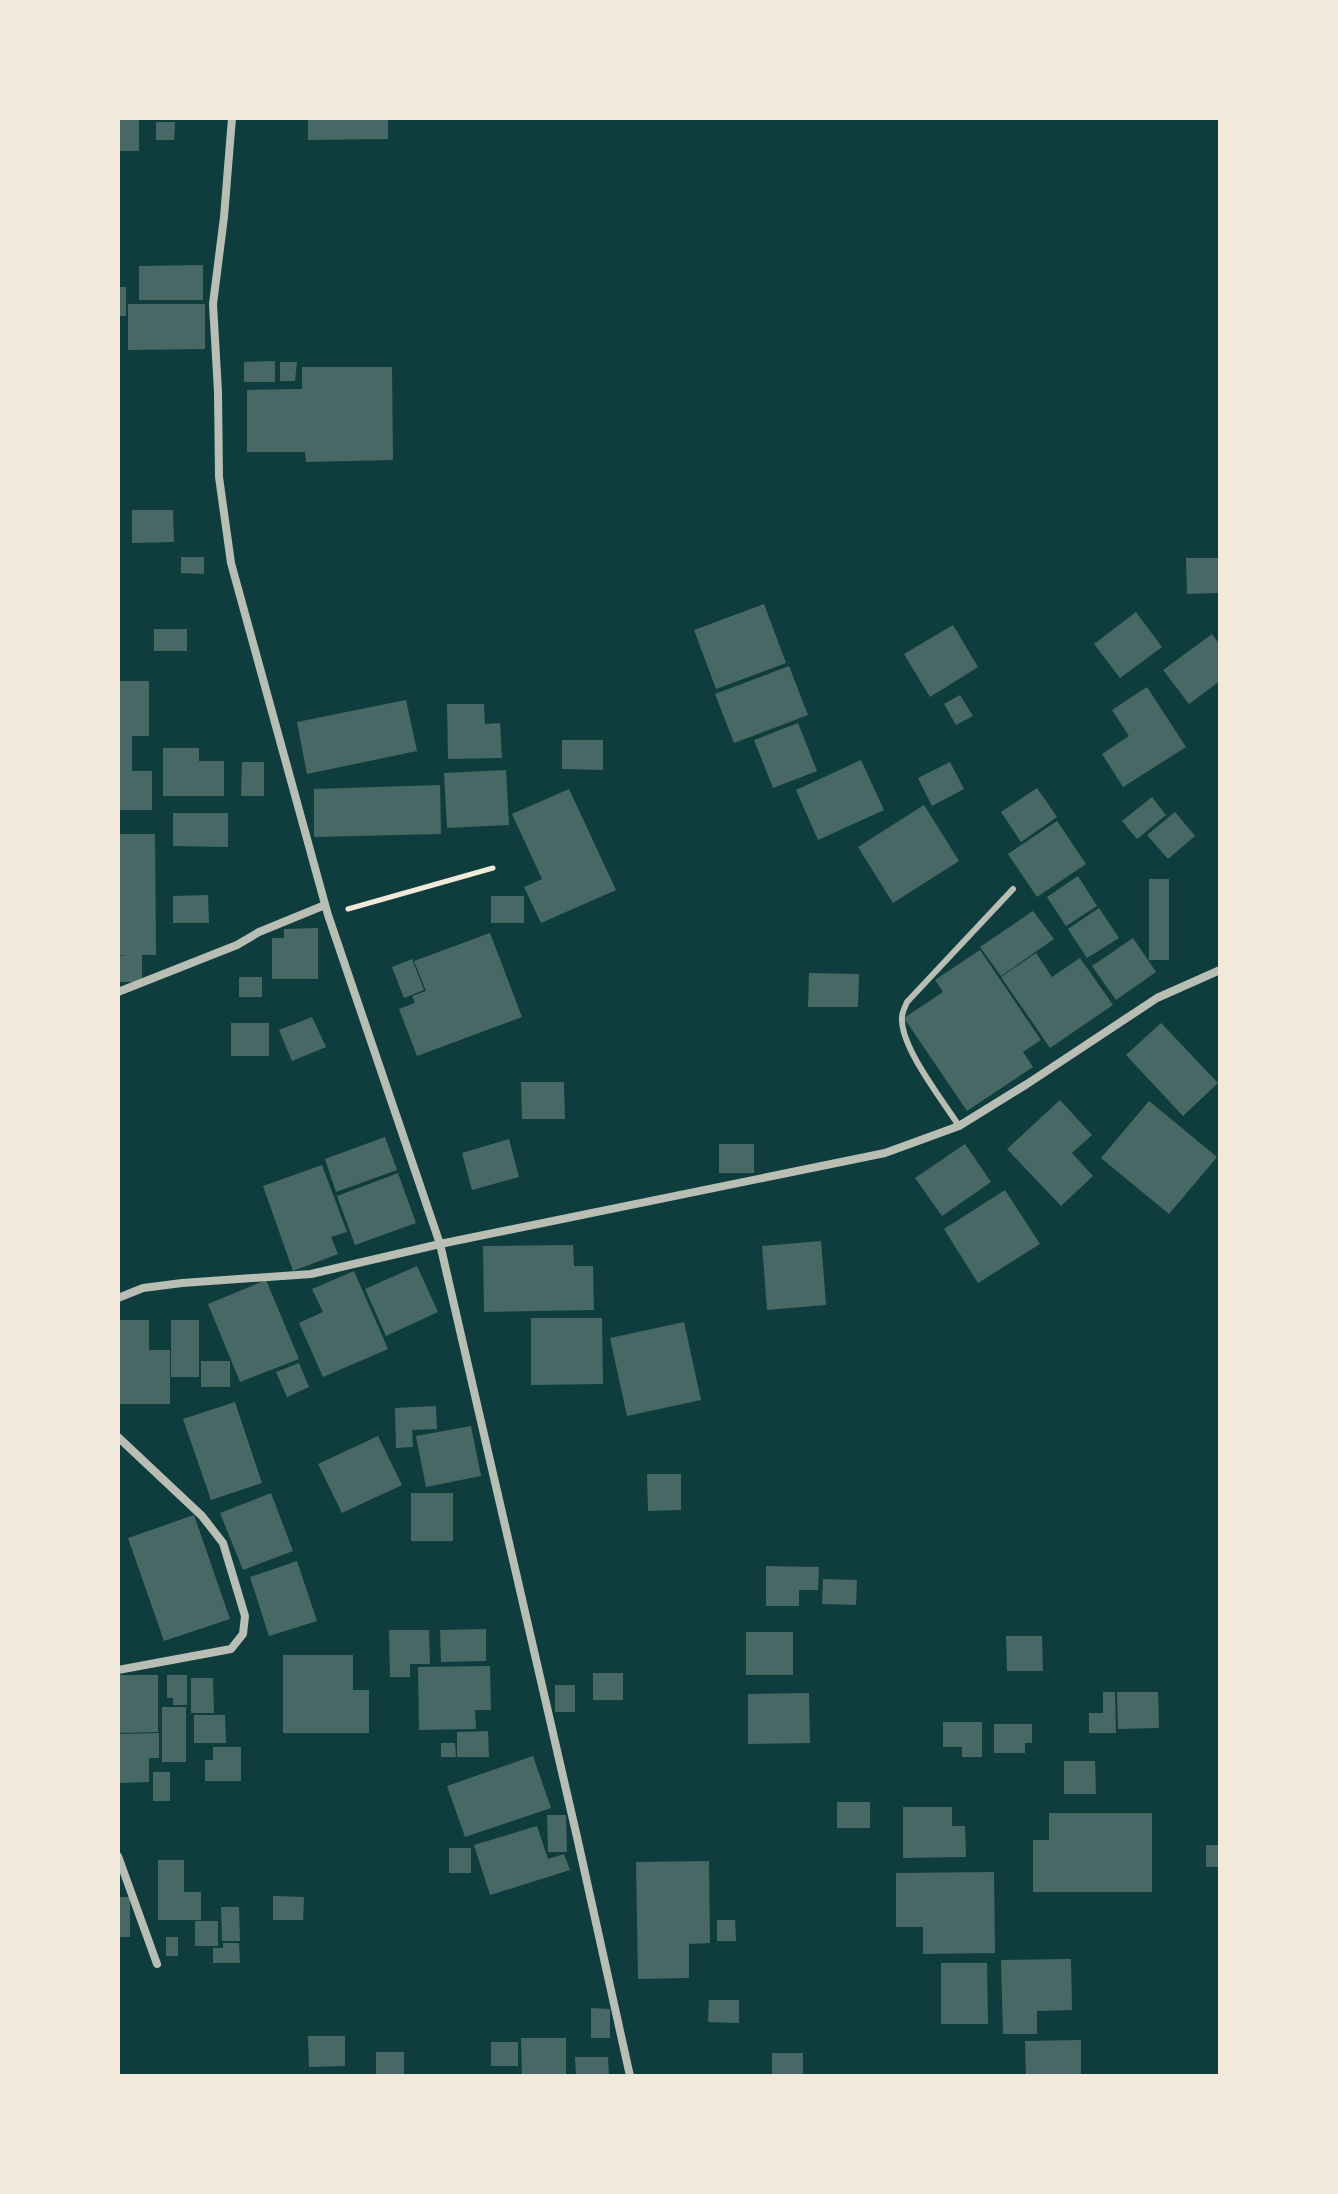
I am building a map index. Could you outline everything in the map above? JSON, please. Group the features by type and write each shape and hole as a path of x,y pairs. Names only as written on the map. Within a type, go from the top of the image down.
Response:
{"street":[{"path":"232,118 213,304 219,477 231,563 326,910 440,1244 630,2076"},
{"path":"118,992 237,945 259,932 326,910"},
{"path":"118,1298 143,1288 169,1284 311,1274 440,1244 885,1153 959,1126 1157,998 1220,970"},
{"path":"118,1437 202,1516 223,1543 245,1616 243,1634 231,1649 118,1670"},
{"path":"118,1856 157,1964"}],"lane":[{"path":"959,1126 912,1054 901,1021 903,1011 907,1002 1013,889"}],"path":[{"path":"326,910 493,868"}],"building":[{"path":"118,118 139,118 139,151 118,151"},
{"path":"308,118 388,118 388,139 308,140"},
{"path":"156,122 175,122 174,140 156,140"},
{"path":"203,265 203,300 139,300 139,266"},
{"path":"118,287 126,287 126,316 118,316"},
{"path":"128,304 205,304 205,349 128,350"},
{"path":"275,361 275,382 244,382 244,362"},
{"path":"280,362 297,362 295,381 280,381"},
{"path":"302,367 392,367 393,460 306,462 305,452 247,452 247,390 302,389"},
{"path":"132,510 173,510 174,542 132,543"},
{"path":"181,557 204,557 204,574 181,573"},
{"path":"1186,558 1220,558 1220,593 1187,594"},
{"path":"764,604 786,663 716,689 694,630"},
{"path":"1136,612 1162,647 1120,678 1094,644"},
{"path":"953,625 978,667 930,697 904,654"},
{"path":"154,629 187,629 187,651 154,651"},
{"path":"1212,634 1220,645 1220,681 1189,704 1163,670"},
{"path":"789,666 808,715 734,743 715,694"},
{"path":"118,681 149,681 149,736 132,736 132,771 152,771 152,810 118,810"},
{"path":"1147,687 1186,747 1123,787 1102,754 1129,736 1112,710"},
{"path":"960,695 973,716 956,725 944,704"},
{"path":"406,700 417,751 307,774 297,722"},
{"path":"447,704 484,704 485,724 500,723 502,758 448,759"},
{"path":"798,723 817,771 773,788 754,740"},
{"path":"562,740 603,740 603,770 562,769"},
{"path":"163,748 199,748 199,761 224,761 224,796 163,796"},
{"path":"861,760 884,810 818,840 796,790"},
{"path":"242,762 264,762 264,796 241,796"},
{"path":"950,762 964,789 932,806 918,778"},
{"path":"506,770 509,825 447,828 444,773"},
{"path":"440,785 441,834 314,837 314,789"},
{"path":"1037,788 1057,817 1021,842 1001,812"},
{"path":"569,789 616,890 541,923 524,887 542,879 512,814"},
{"path":"1152,797 1166,815 1137,839 1122,821"},
{"path":"924,805 959,861 893,903 858,847"},
{"path":"1175,812 1195,836 1168,859 1147,835"},
{"path":"173,813 228,813 228,847 173,846"},
{"path":"1057,821 1086,864 1037,897 1008,854"},
{"path":"118,834 155,834 156,955 142,955 142,982 118,982 118,956 126,956 118,955"},
{"path":"1078,876 1097,906 1066,926 1047,897"},
{"path":"1149,879 1169,879 1169,960 1149,960"},
{"path":"208,895 209,923 173,923 173,896"},
{"path":"491,896 524,896 524,923 491,923"},
{"path":"1099,908 1119,938 1087,958 1068,929"},
{"path":"1033,911 1054,939 1001,976 980,947"},
{"path":"318,928 318,979 272,979 272,938 284,938 284,929"},
{"path":"490,933 522,1017 417,1056 399,1009 415,1003 412,996 426,991 414,961"},
{"path":"1133,938 1156,972 1116,1000 1092,966"},
{"path":"980,950 1041,1040 1023,1052 1033,1067 967,1111 904,1018 943,992 935,980"},
{"path":"1036,953 1052,977 1080,958 1113,1005 1050,1048 1001,977"},
{"path":"412,959 424,990 404,998 392,967"},
{"path":"809,973 859,974 858,1007 808,1007"},
{"path":"239,977 262,977 262,997 239,997"},
{"path":"312,1017 326,1047 292,1061 279,1030"},
{"path":"231,1023 269,1023 269,1056 231,1056"},
{"path":"1161,1023 1218,1083 1183,1116 1126,1055"},
{"path":"521,1082 564,1082 565,1119 522,1119"},
{"path":"1060,1100 1092,1135 1072,1153 1093,1176 1061,1206 1007,1149"},
{"path":"1149,1101 1217,1157 1169,1214 1101,1158"},
{"path":"385,1137 397,1170 336,1192 325,1159"},
{"path":"509,1139 519,1177 472,1190 462,1153"},
{"path":"719,1144 754,1144 754,1173 719,1173"},
{"path":"965,1144 991,1182 942,1216 915,1178"},
{"path":"322,1165 347,1232 331,1237 338,1254 293,1271 263,1186"},
{"path":"398,1173 416,1223 355,1245 337,1196"},
{"path":"1005,1190 1040,1244 978,1283 944,1229"},
{"path":"821,1241 826,1305 767,1310 762,1246"},
{"path":"573,1245 574,1266 593,1266 594,1310 484,1312 483,1246"},
{"path":"417,1266 438,1312 386,1336 365,1289"},
{"path":"354,1271 388,1349 323,1377 299,1323 323,1312 312,1289"},
{"path":"266,1280 299,1359 240,1382 208,1304"},
{"path":"531,1318 602,1318 603,1384 531,1385"},
{"path":"118,1320 149,1320 149,1350 170,1350 170,1404 118,1404"},
{"path":"171,1320 199,1320 199,1377 171,1377"},
{"path":"684,1322 701,1400 627,1416 610,1338"},
{"path":"201,1361 230,1361 230,1387 201,1387"},
{"path":"299,1363 309,1387 287,1397 276,1372"},
{"path":"235,1402 262,1483 211,1500 183,1419"},
{"path":"436,1406 437,1429 412,1430 413,1447 396,1448 395,1408"},
{"path":"471,1426 481,1476 426,1487 416,1436"},
{"path":"378,1436 402,1485 342,1513 318,1464"},
{"path":"647,1474 681,1474 681,1510 648,1511"},
{"path":"271,1493 293,1551 243,1570 220,1513"},
{"path":"411,1493 453,1493 453,1541 411,1541"},
{"path":"194,1515 230,1619 164,1641 128,1538"},
{"path":"297,1561 317,1621 269,1636 250,1577"},
{"path":"766,1566 819,1567 818,1590 799,1590 799,1606 766,1606"},
{"path":"823,1579 857,1580 856,1605 822,1604"},
{"path":"486,1629 486,1661 441,1662 440,1630"},
{"path":"389,1630 429,1630 430,1664 410,1664 410,1677 390,1677"},
{"path":"746,1632 793,1632 793,1675 746,1675"},
{"path":"1006,1636 1042,1636 1043,1671 1007,1671"},
{"path":"283,1655 353,1655 353,1690 369,1690 369,1733 283,1733"},
{"path":"490,1666 491,1710 475,1710 476,1729 419,1730 418,1667"},
{"path":"593,1673 623,1673 623,1700 593,1700"},
{"path":"118,1675 158,1675 158,1732 118,1733"},
{"path":"167,1675 187,1675 187,1705 173,1705 173,1698 167,1698"},
{"path":"191,1678 213,1678 214,1713 191,1713"},
{"path":"555,1685 575,1685 575,1712 555,1712"},
{"path":"1103,1692 1115,1692 1116,1733 1089,1733 1089,1713 1103,1713"},
{"path":"1117,1692 1158,1692 1159,1728 1118,1729"},
{"path":"809,1693 810,1743 748,1744 748,1694"},
{"path":"162,1707 186,1707 186,1762 162,1762"},
{"path":"194,1715 225,1715 226,1743 194,1743"},
{"path":"943,1722 982,1722 982,1757 962,1757 962,1747 943,1747"},
{"path":"994,1724 1032,1724 1032,1743 1025,1743 1025,1753 994,1753"},
{"path":"488,1731 489,1757 457,1757 457,1732"},
{"path":"159,1733 159,1758 149,1758 149,1782 118,1783 118,1734"},
{"path":"441,1743 455,1743 456,1757 441,1757"},
{"path":"213,1747 241,1747 241,1781 205,1781 205,1760 213,1760"},
{"path":"533,1756 551,1808 465,1837 447,1786"},
{"path":"1064,1761 1095,1761 1096,1794 1064,1794"},
{"path":"153,1772 170,1772 170,1801 153,1801"},
{"path":"837,1802 870,1802 870,1828 837,1828"},
{"path":"903,1807 952,1807 952,1826 965,1826 966,1857 903,1858"},
{"path":"1049,1813 1152,1813 1152,1892 1033,1892 1033,1840 1049,1840"},
{"path":"547,1815 566,1815 567,1852 548,1852"},
{"path":"537,1826 548,1859 564,1854 570,1870 490,1895 474,1845"},
{"path":"1206,1845 1220,1845 1220,1867 1206,1867"},
{"path":"449,1848 471,1848 471,1873 449,1873"},
{"path":"158,1860 184,1860 184,1892 201,1892 201,1920 158,1920"},
{"path":"709,1861 710,1943 689,1944 689,1978 638,1979 636,1862"},
{"path":"994,1872 995,1953 923,1954 923,1927 896,1927 896,1873"},
{"path":"273,1896 304,1897 303,1920 273,1920"},
{"path":"118,1897 130,1897 130,1937 118,1937"},
{"path":"221,1907 239,1907 240,1941 222,1941"},
{"path":"717,1920 735,1920 736,1941 717,1941"},
{"path":"195,1921 218,1921 218,1946 195,1946"},
{"path":"166,1937 178,1937 178,1956 166,1956"},
{"path":"223,1943 239,1943 240,1963 213,1963 213,1948 223,1948"},
{"path":"1071,1959 1072,2010 1037,2011 1037,2034 1003,2034 1001,1960"},
{"path":"941,1963 987,1963 988,2024 941,2024"},
{"path":"709,2000 739,2000 739,2023 708,2022"},
{"path":"591,2008 610,2009 610,2038 591,2038"},
{"path":"308,2036 345,2036 345,2066 309,2067"},
{"path":"521,2038 566,2038 566,2076 522,2076"},
{"path":"1081,2040 1081,2076 1026,2076 1025,2041"},
{"path":"491,2042 518,2042 518,2066 491,2066"},
{"path":"376,2052 404,2052 404,2076 376,2076"},
{"path":"772,2053 803,2053 803,2076 772,2076"},
{"path":"575,2057 608,2057 609,2076 576,2076"}]}
